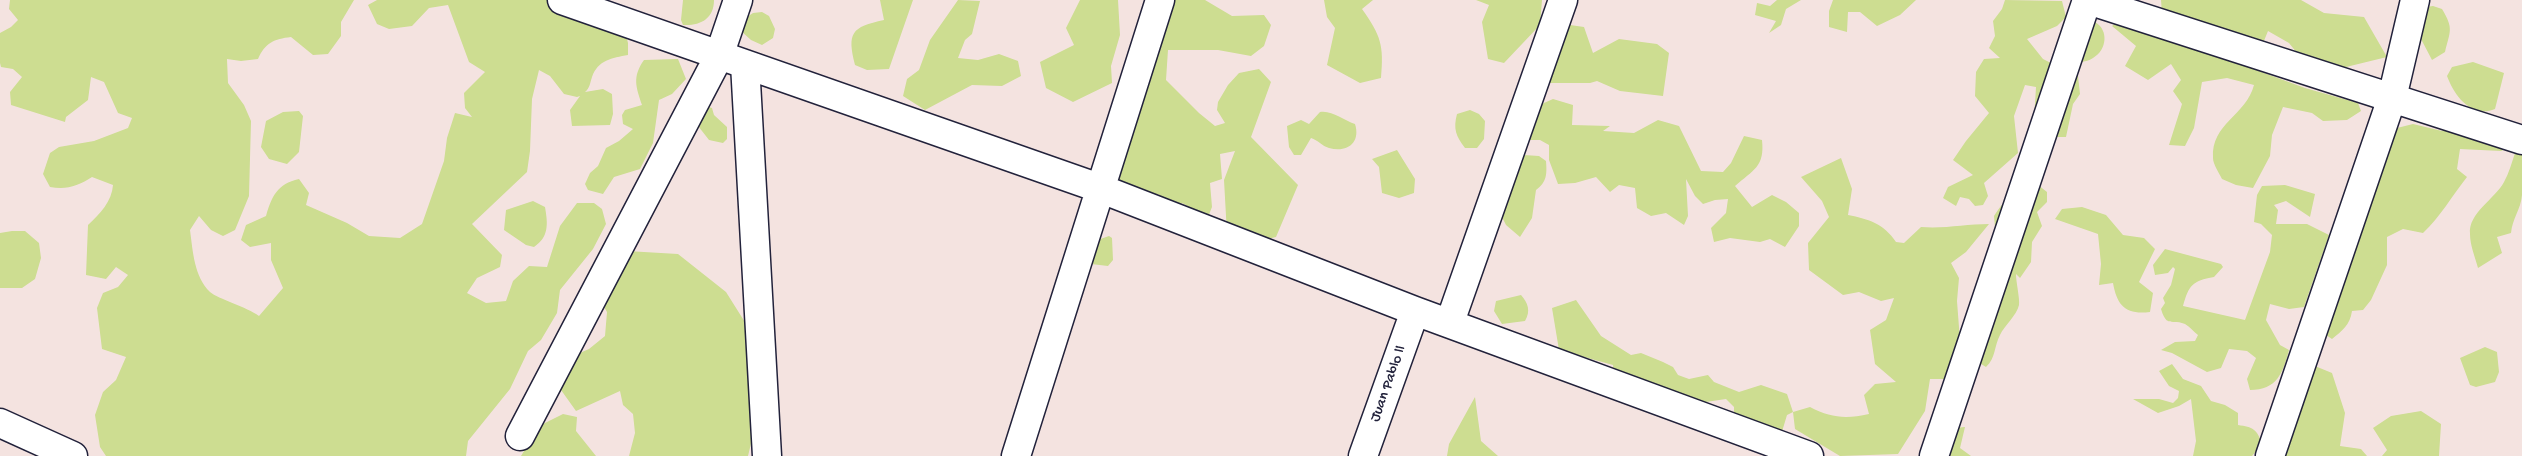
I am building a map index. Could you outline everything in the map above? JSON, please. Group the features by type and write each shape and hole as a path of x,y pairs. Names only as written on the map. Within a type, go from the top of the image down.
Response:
{"street":[{"path":"562,0 1099,188 1415,311 1450,322 1810,456"},
{"path":"520,436 719,56 738,0"},
{"path":"1016,456 1099,188 1160,0"},
{"path":"1450,322 1564,0"},
{"path":"1934,456 2088,0 2522,140"},
{"path":"2270,456 2392,98 2415,0"},
{"path":"745,64 767,456"},
{"name":"Juan Pablo ll","path":"1363,456 1415,311"},
{"path":"0,423 73,456"}],"green space":[{"path":"10,0 354,0 341,22 341,36 328,54 313,55 291,37 271,43 264,49 258,59 241,61 227,59 228,83 244,105 251,121 249,196 235,230 223,236 211,230 199,216 190,230 192,247 197,271 210,292 259,316 283,288 271,260 271,243 250,247 241,240 246,225 266,216 273,197 280,188 299,179 309,193 306,205 347,223 369,236 400,238 422,224 444,161 447,138 455,113 472,117 465,108 464,93 485,72 469,62 448,5 429,8 412,26 389,29 377,24 368,5 377,0 564,0 622,21 628,43 628,55 602,63 595,71 585,92 603,89 612,94 613,114 610,125 572,126 570,110 580,96 564,94 550,76 539,70 532,99 530,151 527,172 472,224 502,255 500,267 477,278 467,293 486,303 506,301 513,281 529,266 547,267 560,226 577,203 594,203 602,209 606,224 593,249 560,290 557,313 541,340 528,351 510,389 468,441 466,456 106,456 100,447 95,415 103,392 116,380 126,357 102,349 97,308 103,293 118,287 128,275 116,267 106,279 86,275 88,225 108,202 113,185 92,177 72,186 62,188 50,187 43,174 50,153 59,147 94,141 128,128 132,118 118,113 104,82 91,77 88,100 66,117 65,122 11,105 10,92 22,77 13,69 1,67 0,63 0,33 11,27 18,20 9,9"},
{"path":"683,0 714,0 712,12 709,17 700,23 683,25 681,20"},
{"path":"880,0 913,0 889,69 867,70 855,65 852,39 854,33 864,25 884,20"},
{"path":"958,0 980,1 972,34 965,40 958,58 978,60 999,54 1018,61 1021,76 1002,86 972,85 925,110 903,96 907,79 919,70 930,40"},
{"path":"1080,0 1118,0 1120,35 1111,66 1112,83 1073,102 1046,88 1040,62 1074,45 1066,28"},
{"path":"1169,0 1205,0 1232,16 1264,15 1271,25 1264,46 1251,56 1218,50 1168,50 1166,80 1215,126 1225,123 1217,110 1218,102 1228,85 1239,73 1259,69 1271,82 1251,137 1298,185 1276,237 1251,243 1227,234 1224,180 1235,151 1220,154 1222,179 1210,183 1212,207 1208,217 1182,203 1176,209 1158,194 1147,206 1119,179 1124,156 1124,132 1144,102 1142,78"},
{"path":"1324,0 1373,0 1362,9 1380,41 1382,57 1381,78 1360,83 1327,65 1335,28 1327,17"},
{"path":"1476,0 1542,0 1540,25 1504,63 1488,59 1482,22 1489,5"},
{"path":"1777,0 1801,0 1786,9 1781,25 1769,33 1776,21 1755,15 1757,3 1770,6"},
{"path":"1833,0 1916,0 1900,15 1877,26 1860,12 1848,12 1847,32 1829,27 1829,11"},
{"path":"2005,0 2062,1 2066,17 2057,26 2027,39 2043,59 2053,64 2056,69 2078,76 2080,94 2073,104 2066,137 2040,137 2034,120 2036,87 2025,85 2014,116 2018,153 1984,183 1988,196 1983,205 1975,206 1969,199 1960,197 1956,206 1943,198 1948,187 1973,175 1953,160 1989,113 1975,96 1976,72 1984,59 2000,58 1989,48 1995,36 1993,21 2002,9"},
{"path":"2161,0 2301,0 2324,13 2364,17 2387,57 2316,77 2289,43 2268,31 2257,58 2162,13"},
{"path":"2433,6 2442,9 2450,30 2445,52 2432,60 2421,39 2409,47 2407,10"},
{"path":"762,12 769,16 775,29 773,38 762,45 751,40 741,31 744,19 753,13"},
{"path":"2120,20 2305,88 2358,103 2361,111 2347,120 2323,121 2312,113 2283,107 2272,135 2270,156 2253,188 2236,185 2222,179 2213,160 2214,146 2217,136 2244,105 2254,85 2227,78 2202,82 2194,128 2185,146 2169,145 2182,104 2173,91 2181,80 2171,64 2148,80 2125,66 2136,46 2112,26"},
{"path":"2095,22 2103,30 2104,40 2101,50 2093,58 2077,63 2086,37"},
{"path":"1563,24 1584,27 1593,53 1619,39 1657,44 1669,53 1663,96 1620,91 1597,81 1590,83 1548,83"},
{"path":"678,59 686,79 672,94 659,100 653,143 640,169 614,177 603,194 588,190 585,184 590,173 598,166 606,148 619,141 633,129 623,124 622,115 625,110 642,105 636,82 640,66 644,60"},
{"path":"2473,62 2504,73 2495,109 2478,111 2471,108 2459,97 2450,83 2447,76 2452,67"},
{"path":"1553,99 1573,105 1572,125 1610,126 1603,131 1634,133 1658,120 1679,126 1701,171 1723,172 1731,163 1744,136 1762,140 1760,162 1752,172 1735,186 1752,207 1772,195 1786,202 1799,213 1799,226 1785,247 1770,239 1760,242 1730,238 1714,242 1711,228 1726,213 1728,199 1715,200 1703,204 1695,196 1686,179 1688,216 1684,225 1666,213 1651,216 1637,208 1635,188 1619,185 1610,192 1596,177 1575,183 1558,184 1549,160 1549,145 1540,140 1527,140 1535,107"},
{"path":"705,106 712,108 714,115 727,127 727,139 723,143 709,140 695,122"},
{"path":"1470,110 1479,114 1485,121 1484,139 1477,148 1465,148 1456,132 1457,114"},
{"path":"299,111 303,116 299,152 287,164 269,159 261,147 266,121 283,112"},
{"path":"1320,112 1333,114 1355,124 1356,136 1354,141 1347,148 1336,149 1327,147 1311,138 1301,155 1294,155 1289,147 1287,126 1301,120 1309,124"},
{"path":"2469,120 2510,147 2501,151 2460,149 2457,169 2467,177 2423,233 2403,229 2387,237 2387,265 2371,300 2363,310 2352,311 2347,324 2332,339 2314,327 2393,129 2413,124 2442,131"},
{"path":"1397,150 1415,179 1414,193 1399,198 1382,193 1379,167 1372,159"},
{"path":"2522,152 2522,195 2511,233 2497,237 2502,253 2478,268 2470,234 2473,219 2504,182 2515,153"},
{"path":"1524,155 1539,156 1546,161 1546,170 1544,181 1536,190 1532,218 1520,237 1506,225 1498,209 1512,160"},
{"path":"1841,158 1852,189 1848,215 1875,223 1896,242 1904,243 1921,227 1989,224 1966,252 1951,263 1959,278 1957,301 1962,367 1952,379 1930,379 1925,411 1898,454 1840,456 1795,429 1793,412 1810,407 1839,416 1853,417 1869,414 1864,395 1875,384 1896,382 1875,364 1870,330 1886,320 1894,298 1881,301 1859,292 1843,295 1809,270 1808,243 1829,217 1822,201 1801,177"},
{"path":"2038,185 2047,192 2047,202 2037,212 2042,226 2032,242 2031,262 2020,278 2016,274 2018,309 1998,339 1992,360 1986,367 1966,355 1998,261 1994,216 2012,194 2024,188"},
{"path":"2285,185 2315,194 2310,217 2286,201 2274,205 2278,210 2276,224 2307,224 2329,235 2304,307 2289,309 2270,304 2266,320 2280,345 2289,350 2277,379 2267,387 2250,390 2247,379 2256,358 2247,351 2229,349 2221,368 2207,372 2172,353 2161,350 2175,342 2195,341 2198,335 2185,324 2170,322 2165,319 2161,309 2165,303 2163,298 2171,285 2175,269 2173,267 2168,273 2155,275 2153,265 2165,249 2221,264 2223,267 2214,277 2201,280 2192,285 2183,306 2245,320 2270,252 2272,235 2261,224 2254,222 2257,195 2262,186"},
{"path":"533,201 545,207 547,219 545,234 534,247 526,245 504,230 506,210"},
{"path":"2082,207 2106,215 2123,235 2144,238 2155,249 2139,282 2153,293 2150,312 2135,312 2124,307 2117,298 2113,283 2099,285 2101,264 2098,234 2055,219 2062,209"},
{"path":"25,231 39,243 41,258 35,279 22,288 0,288 0,233"},
{"path":"1109,236 1112,238 1113,260 1108,266 1091,264 1092,242"},
{"path":"627,251 678,254 726,292 748,327 755,427 748,456 629,456 635,433 633,414 623,405 620,391 576,411 561,390 566,359 589,349 605,336 607,312 589,282 594,263"},
{"path":"1521,295 1528,307 1525,321 1502,324 1494,311 1496,301"},
{"path":"1576,300 1601,336 1631,355 1641,353 1663,362 1673,367 1678,375 1689,379 1708,375 1714,382 1739,392 1761,385 1787,394 1793,412 1787,415 1781,435 1734,418 1734,407 1726,399 1665,408 1614,374 1613,365 1559,350 1552,308"},
{"path":"2485,347 2497,352 2499,372 2495,382 2476,387 2470,385 2460,358"},
{"path":"2172,364 2183,379 2201,386 2211,401 2225,405 2238,413 2238,425 2251,428 2256,432 2262,444 2252,456 2193,456 2196,441 2191,399 2179,406 2158,413 2133,399 2159,399 2173,403 2178,398 2179,391 2169,386 2159,371"},
{"path":"2310,364 2332,373 2345,413 2340,446 2361,449 2367,456 2263,456"},
{"path":"1475,397 1481,441 1498,456 1447,456 1449,444"},
{"path":"2421,411 2441,424 2439,456 2382,456 2387,450 2373,428 2391,416"},
{"path":"563,414 577,417 576,431 596,456 521,456 539,426"},
{"path":"1965,427 1960,448 1971,456 1936,456 1954,428"}]}
